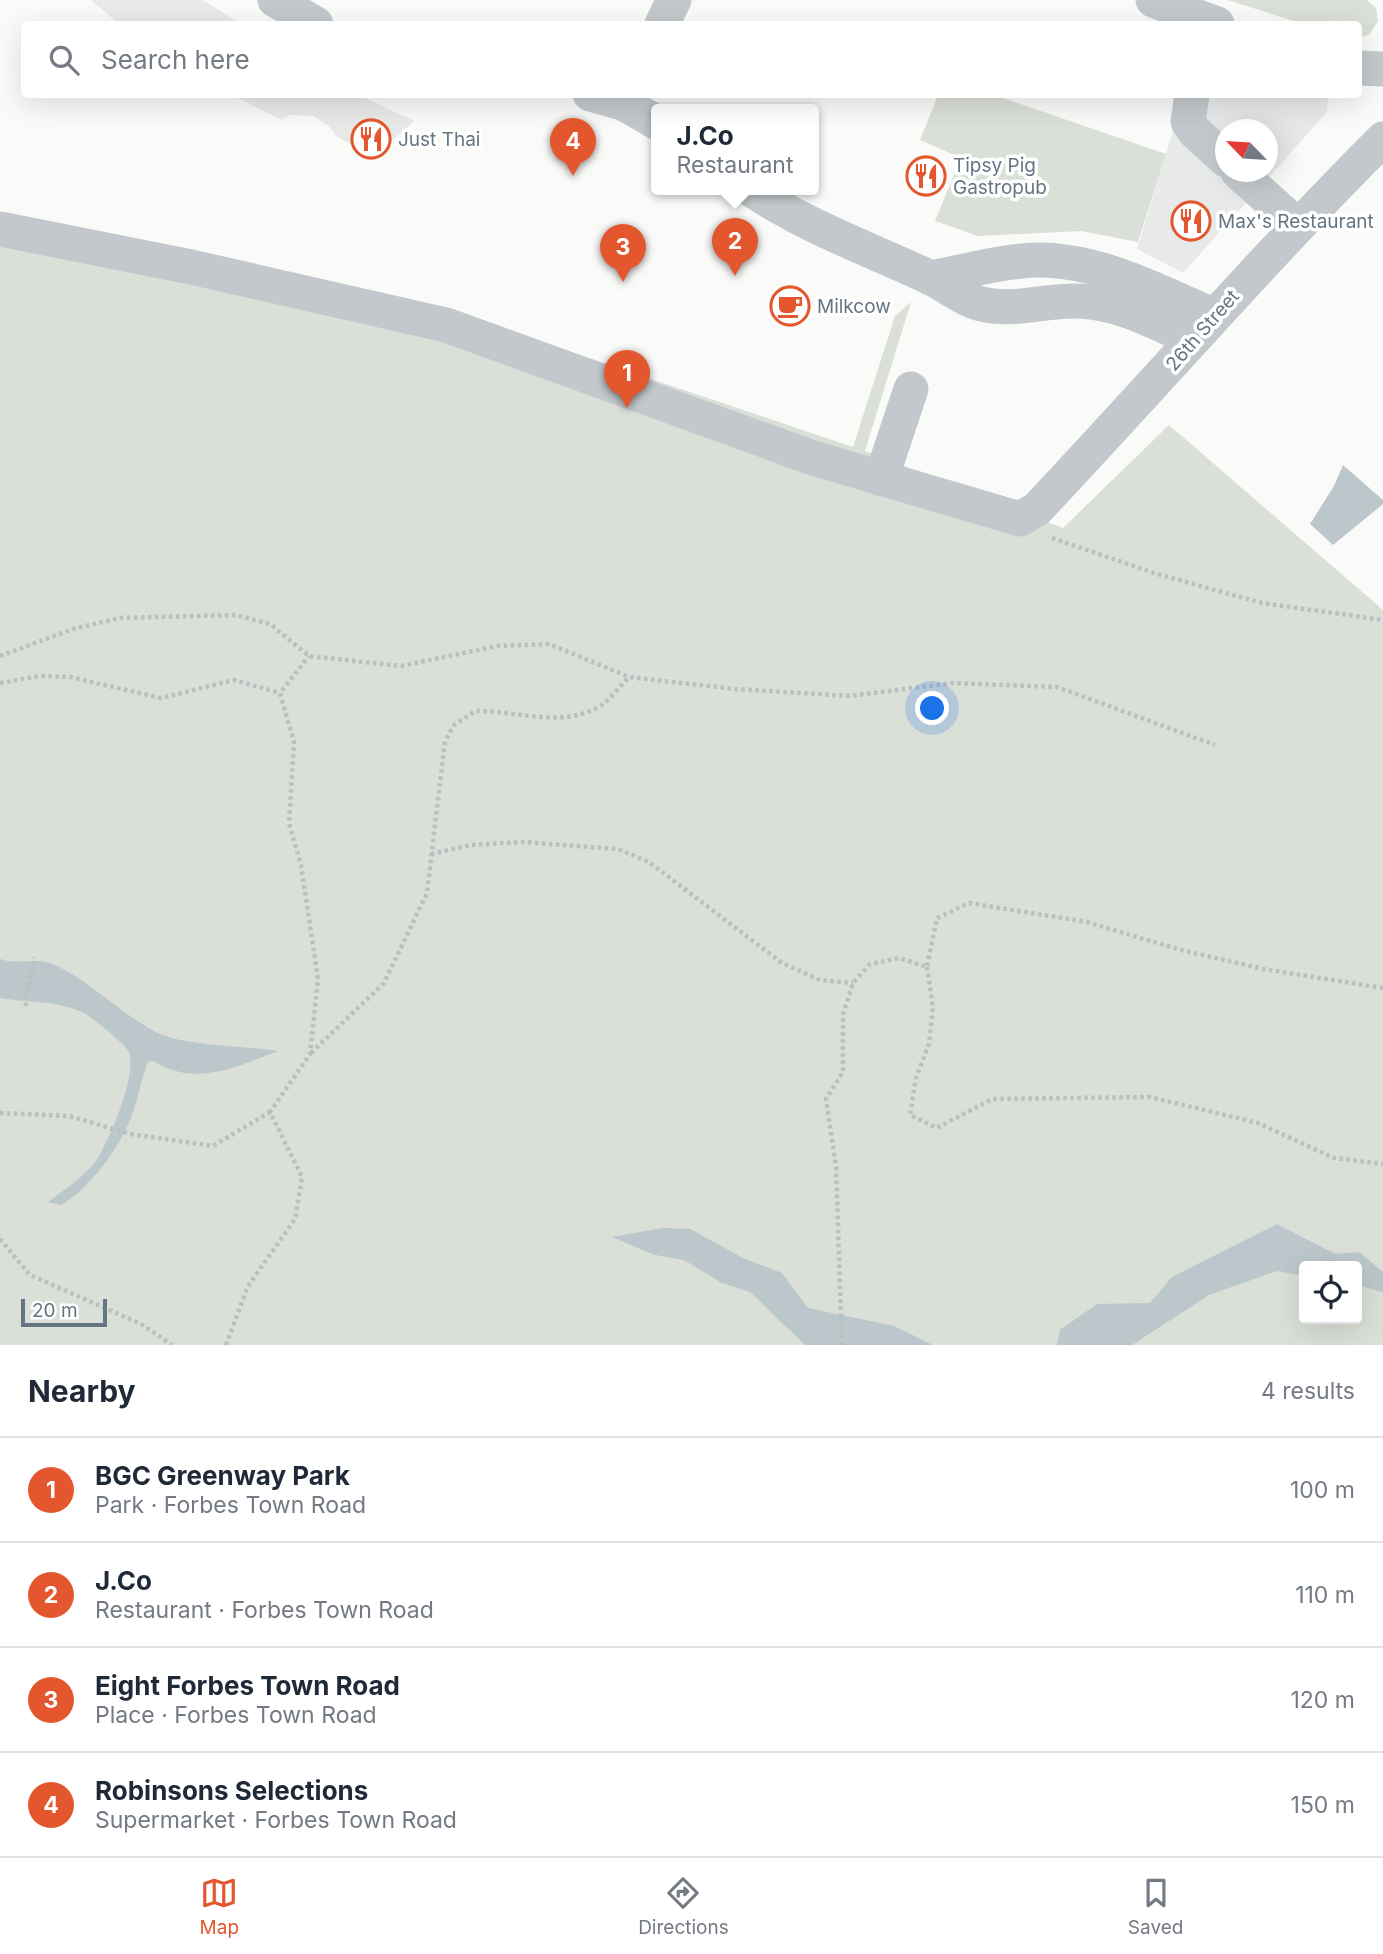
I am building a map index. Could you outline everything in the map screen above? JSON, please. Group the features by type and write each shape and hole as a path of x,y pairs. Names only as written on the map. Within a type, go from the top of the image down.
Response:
{"street":[{"path":"275,0 311,21"},
{"path":"664,21 674,0"},
{"path":"1153,0 1206,21"},
{"path":"1362,68 1383,69"},
{"path":"1191,98 1188,122 1215,150"},
{"path":"628,99 651,118"},
{"name":"26th Street","path":"881,479 1020,519 1037,509 1167,371 1203,327 1297,225 1383,139"},
{"path":"1249,182 1297,225"},
{"path":"761,195 816,227 930,278 964,298 987,306 1077,301 1114,306 1203,327"},
{"path":"0,229 204,270 446,325 664,405 881,479 911,389"}],"path":[{"path":"0,656 73,629 120,618 236,615 270,624 309,656 401,666 497,646 549,644 629,677 735,689 850,696 952,683 1057,687 1214,745"},
{"path":"280,694 309,656"},
{"path":"0,683 40,676 70,677 162,698 234,680 280,694"},
{"path":"0,1113 69,1116 130,1135 213,1146 270,1112 310,1054 384,983 427,892 445,741 454,726 475,711 541,718 576,715 602,704 629,677"},
{"path":"280,694 294,742 289,824 301,864 318,979 310,1054"},
{"path":"431,853 471,845 523,842 618,849 649,862 782,963 820,980 853,983"},
{"path":"1383,988 1263,969 1181,950 1087,922 969,903 937,918 928,967 933,1008 929,1044 916,1078 910,1115 937,1128 992,1099 1150,1097 1258,1123 1334,1158 1383,1164"},
{"path":"26,1006 26,986 32,975 34,957"},
{"path":"842,1345 836,1167 826,1099 843,1072 843,1014 853,983 870,964 899,958 928,967"},
{"path":"226,1345 248,1286 295,1219 302,1177 270,1112"},
{"path":"0,1239 30,1276 141,1324 172,1345"}],"shaded area":[{"path":"91,0 203,0 236,21 116,21"},
{"path":"1228,0 1367,0 1376,8 1378,21 1369,35 1362,36 1362,21 1294,21"},
{"path":"238,98 365,98 414,121 374,157 336,136 330,127 313,116 289,115 282,120"},
{"path":"937,98 1003,98 1166,154 1138,242 1082,231 978,236 935,221 961,158 920,140"},
{"path":"1183,98 1328,98 1327,112 1278,167 1278,119 1215,119 1215,182 1264,182 1183,273 1137,249"},
{"path":"0,233 449,311 853,447 895,316 911,302 865,451 1063,528 1169,425 1383,610 1383,1345 0,1345"},
{"path":"1343,465 1383,500 1383,504 1333,545 1310,524 1334,486"},
{"path":"0,959 53,964 80,979 130,1016 167,1037 278,1051 232,1068 201,1074 185,1073 154,1061 148,1062 130,1120 110,1156 72,1198 61,1205 48,1202 87,1171 102,1150 126,1091 129,1052 84,1013 53,1004 0,998"},
{"path":"1277,1224 1335,1254 1359,1252 1383,1272 1383,1292 1362,1286 1362,1261 1299,1261 1299,1275 1277,1271 1209,1295 1132,1345 1057,1345 1060,1330 1097,1304 1150,1303 1172,1277"},
{"path":"662,1228 690,1229 743,1258 782,1273 808,1308 894,1326 933,1345 805,1345 750,1292 722,1283 684,1260 655,1255 612,1237"}],"place":[{"name":"Just Thai","path":"371,139"},
{"name":"Robinsons Selections","path":"573,176"},
{"name":"Tipsy Pig Gastropub","path":"926,176"},
{"name":"Max's Restaurant","path":"1191,221"},
{"name":"J.Co","path":"735,276"},
{"name":"Eight Forbes Town Road","path":"623,282"},
{"name":"Milkcow","path":"790,306"},
{"name":"BGC Greenway Park","path":"627,408"}]}
